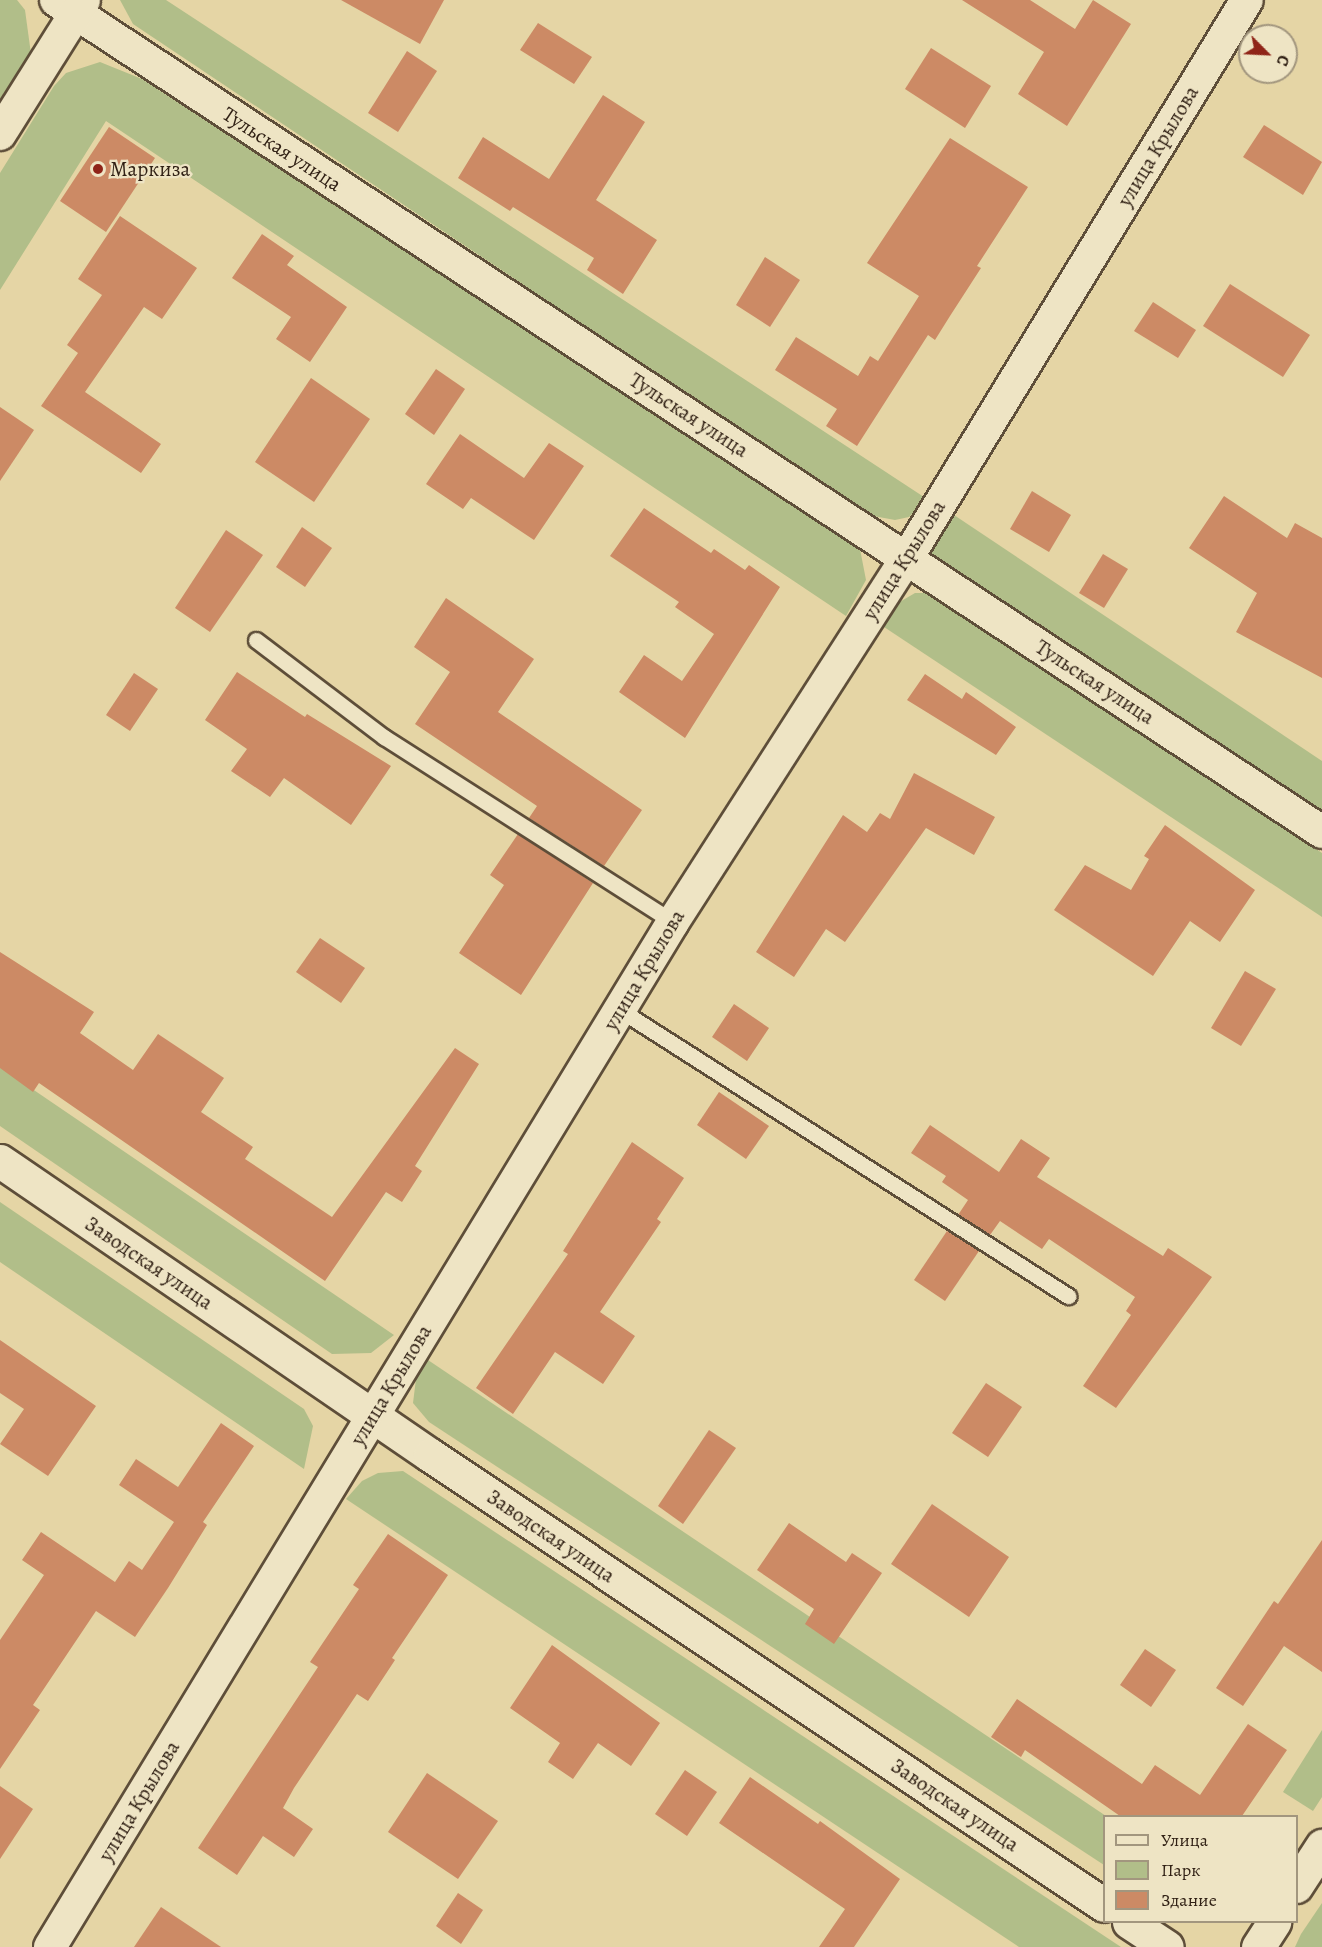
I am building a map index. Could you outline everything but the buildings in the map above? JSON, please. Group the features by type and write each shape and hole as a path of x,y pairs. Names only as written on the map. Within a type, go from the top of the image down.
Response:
{"main road":[{"name":"Заводская улица","path":"0,1161 372,1415 1103,1904"},
{"path":"1298,1883 1322,1846"},
{"path":"1131,1923 1167,1947"},
{"path":"1258,1947 1273,1923"}],"street":[{"name":"улица Крылова","path":"52,1946 673,922 907,558 1247,0"},
{"name":"Тульская улица","path":"71,5 1322,832"},
{"path":"0,134 71,5"}],"lane":[{"path":"256,640 384,738 673,922"},
{"path":"620,1010 1068,1296"}],"green space":[{"path":"0,0 17,0 25,10 31,54 0,99"},
{"path":"120,0 166,0 927,499 909,517 895,520 868,515 133,24"},
{"path":"100,62 142,79 860,549 866,580 846,616 106,121 0,290 0,173 54,86 66,73"},
{"path":"948,511 1322,761 1322,811 932,560 927,543"},
{"path":"915,593 935,593 1322,853 1322,917 881,625 898,603"},
{"path":"0,1067 394,1335 371,1353 332,1354 0,1126"},
{"path":"0,1202 304,1409 313,1426 304,1469 0,1262"},
{"path":"425,1358 1105,1815 1103,1864 429,1422 413,1403 417,1371"},
{"path":"403,1471 1121,1947 1019,1947 346,1499 362,1481 378,1473"},
{"path":"1322,1730 1322,1797 1313,1811 1283,1792"},
{"path":"1322,1903 1322,1947 1295,1947 1301,1934"}],"place":[{"name":"Маркиза","path":"98,169"}]}
